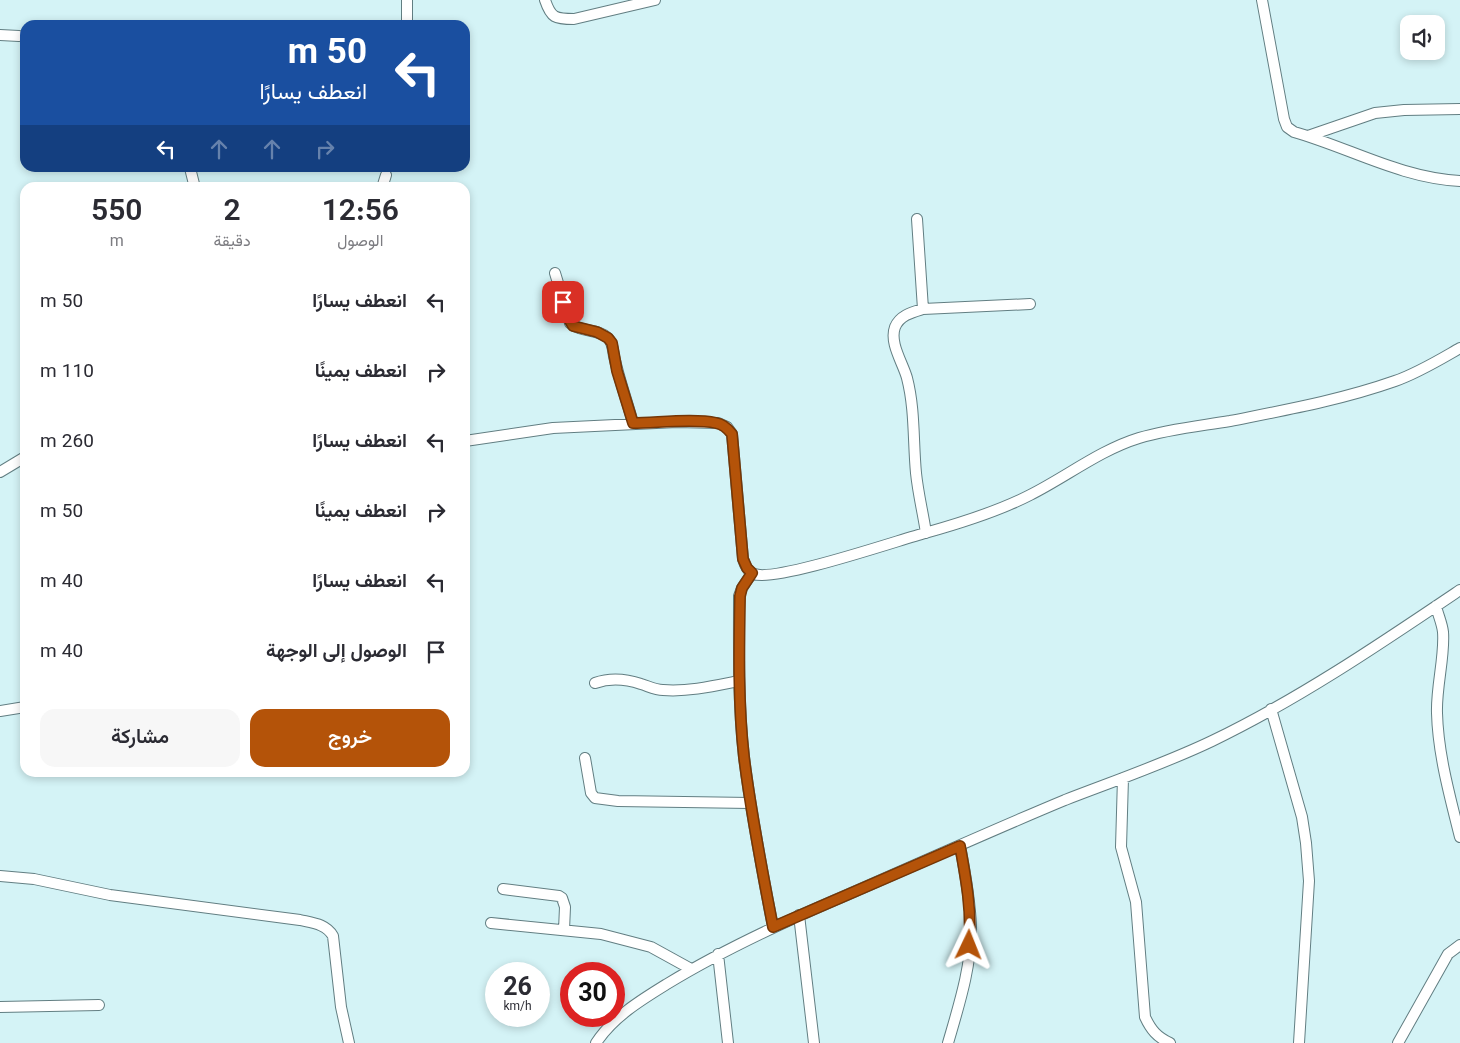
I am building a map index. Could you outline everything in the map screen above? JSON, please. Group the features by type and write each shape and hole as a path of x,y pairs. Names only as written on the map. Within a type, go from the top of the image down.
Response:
{"street":[{"path":"407,0 407,20"},
{"path":"545,0 549,12 553,16 562,19 574,19 655,0"},
{"path":"1262,0 1287,127 1294,132 1422,177 1460,181"},
{"path":"0,35 19,36"},
{"path":"1308,136 1375,112 1460,109"},
{"path":"384,182 386,176"},
{"path":"917,219 923,309"},
{"path":"555,273 570,323 577,328 597,332 608,338 612,343 617,371 633,423"},
{"path":"926,533 916,476 913,413 908,387 896,346 894,334 896,326 901,319 923,309 1030,304"},
{"path":"470,440 553,428 633,423 718,423 727,427 732,434 743,559 747,568 752,573 771,574 805,568 926,533 1002,508 1031,495 1105,453 1138,439 1158,433 1345,397 1396,381 1460,348"},
{"path":"0,472 20,460"},
{"path":"752,573 742,588 740,596 739,682 744,755 750,802 773,927"},
{"path":"596,1043 616,1020 640,1000 718,954 799,915 1065,800 1211,741 1271,709 1337,670 1460,590"},
{"path":"1436,606 1442,632 1443,647 1437,696 1439,734 1448,786 1460,837"},
{"path":"595,683 610,679 638,683 660,690 674,691 739,682"},
{"path":"0,711 20,708"},
{"path":"1271,709 1302,817 1306,843 1309,881 1299,1043"},
{"path":"585,758 591,793 595,798 618,801 750,802"},
{"path":"1123,778 1121,847 1136,902 1145,1017 1151,1030 1160,1038 1170,1043"},
{"path":"948,1043 968,962 971,928 969,897 960,846"},
{"path":"0,876 34,879 110,895 320,924 329,930 333,936 341,1007 349,1043"},
{"path":"503,888 562,898 565,907 564,930"},
{"path":"799,915 814,1043"},
{"path":"491,923 601,934 636,942 651,947 691,969"},
{"path":"1398,1043 1448,954 1460,945"},
{"path":"718,954 728,1043"},
{"path":"0,1007 99,1005"}],"route":[{"path":"563,302 567,316 573,326 597,332 608,338 612,343 617,371 633,423 718,423 727,427 732,434 743,559 747,568 752,573 742,588 740,596 739,682 744,755 750,802 773,927 960,846 969,897 971,928 969,945"}]}
